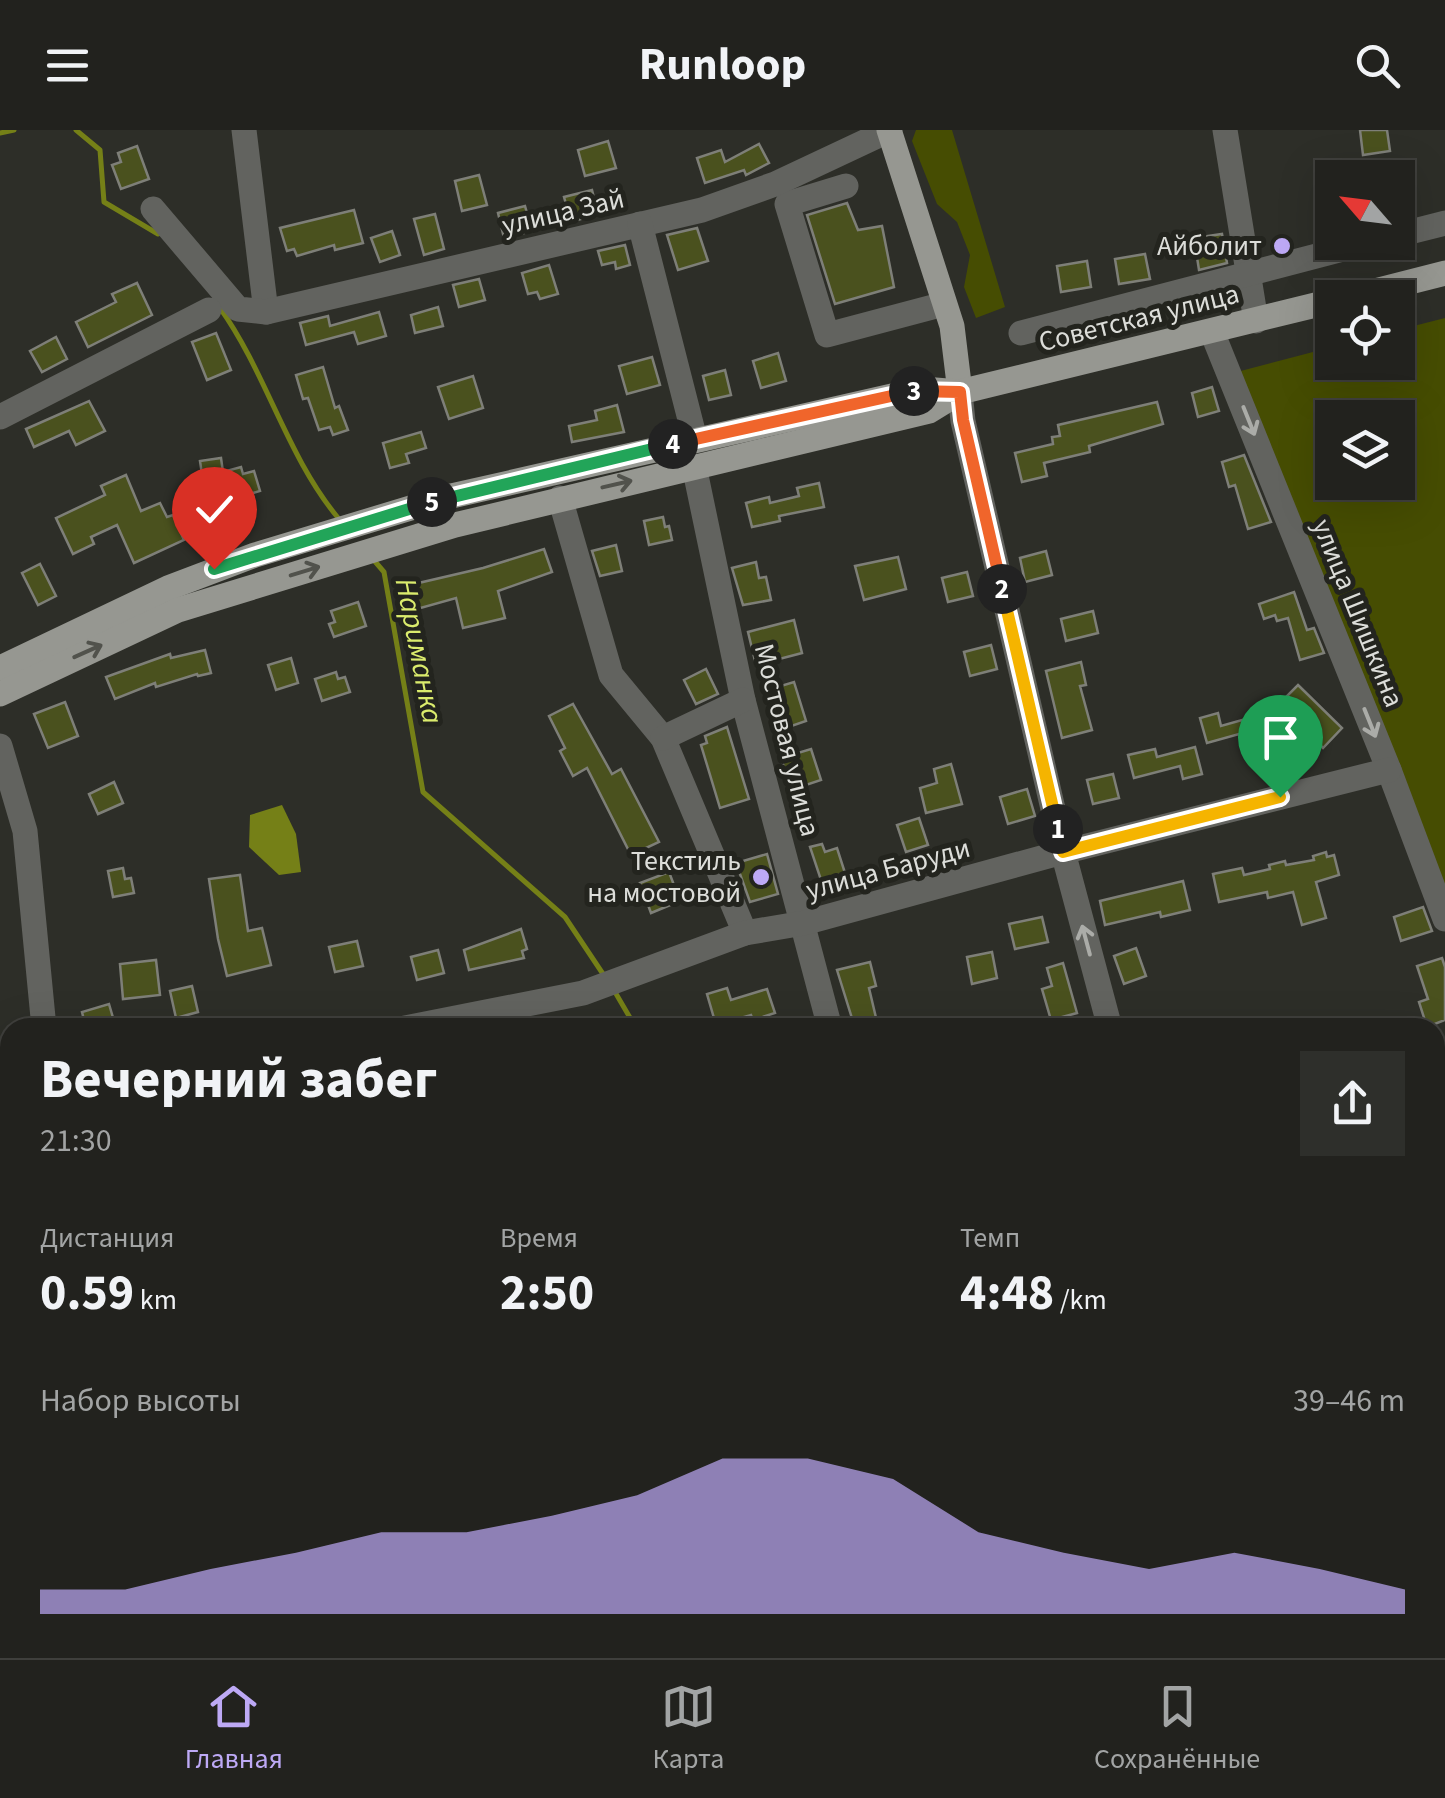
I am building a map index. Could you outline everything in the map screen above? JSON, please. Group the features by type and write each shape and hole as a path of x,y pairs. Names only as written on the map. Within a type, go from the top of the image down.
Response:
{"main road":[{"path":"890,130 952,326 960,392"},
{"path":"1415,281 1445,273"},
{"name":"Советская улица","path":"0,694 255,555 447,498 923,389 960,392 1315,305"},
{"name":"Советская улица","path":"0,668 173,599 560,498 929,411 960,392"}],"street":[{"path":"244,130 266,312"},
{"name":"улица Зай","path":"153,209 238,309 266,312 702,210 775,184 890,130"},
{"path":"1225,130 1256,320"},
{"path":"846,186 787,204 827,336 944,304"},
{"path":"1415,231 1445,223"},
{"path":"640,224 696,438"},
{"path":"1021,333 1315,257"},
{"path":"0,416 209,310"},
{"name":"улица Шишкина","path":"1212,332 1445,918"},
{"path":"960,392 963,420 1063,852 1107,1018"},
{"name":"Мостовая улица","path":"694,466 743,700 828,1018"},
{"path":"560,498 611,676 663,738 744,933"},
{"path":"663,738 743,700"},
{"path":"0,746 25,830 43,1018"},
{"name":"улица Баруди","path":"452,1018 584,992 744,933 804,922 1389,770"}],"shaded area":[{"path":"916,130 952,130 1005,307 976,318 964,287 970,255 957,222 937,204 912,141"},
{"path":"1445,318 1445,888 1233,373 1315,351 1315,380 1415,380 1415,326"},
{"path":"282,805 296,834 301,872 279,875 249,847 250,815"}],"building":[{"path":"1360,130 1387,130 1390,151 1363,155"},
{"path":"608,141 616,168 585,176 578,150"},
{"path":"759,144 769,163 746,175 744,170 705,183 697,158 721,150 725,162"},
{"path":"137,146 149,179 121,189 112,165 121,162 118,153"},
{"path":"479,175 487,205 462,211 455,181"},
{"path":"592,190 598,214 571,222 564,197"},
{"path":"847,203 858,230 882,226 894,287 835,304 807,215"},
{"path":"525,206 532,231 504,238 498,213"},
{"path":"354,210 363,243 335,250 334,245 297,256 294,249 287,251 280,228"},
{"path":"435,214 444,249 424,255 414,219"},
{"path":"697,228 708,261 678,270 667,235"},
{"path":"392,231 400,255 380,262 371,238"},
{"path":"1222,234 1227,263 1199,270 1194,238"},
{"path":"625,245 630,265 616,269 615,262 602,265 598,251"},
{"path":"1145,254 1150,279 1119,284 1115,259"},
{"path":"1087,261 1091,287 1061,292 1057,266"},
{"path":"549,265 558,294 540,299 537,292 528,294 522,273"},
{"path":"479,279 485,300 459,307 453,285"},
{"path":"137,283 152,315 88,347 76,322 116,302 112,294"},
{"path":"438,307 443,326 415,333 411,315"},
{"path":"379,312 386,336 358,344 354,332 306,345 300,323 328,316 330,326"},
{"path":"216,333 231,370 207,380 192,342"},
{"path":"56,337 67,359 42,372 30,351"},
{"path":"778,353 786,381 761,388 753,361"},
{"path":"652,357 660,385 627,394 619,366"},
{"path":"323,367 335,408 339,406 348,430 333,435 330,427 319,430 296,375"},
{"path":"725,370 731,395 709,400 703,376"},
{"path":"473,376 483,408 449,419 438,387"},
{"path":"1212,387 1219,411 1198,417 1192,393"},
{"path":"89,401 105,431 76,445 69,431 34,447 26,429"},
{"path":"1157,402 1163,424 1089,446 1090,452 1044,463 1047,476 1022,482 1015,453 1053,444 1052,437 1060,436 1058,425"},
{"path":"617,405 624,432 572,442 569,426 597,420 595,411"},
{"path":"421,432 426,448 406,454 409,463 390,468 383,443"},
{"path":"1244,455 1271,522 1248,529 1235,485 1229,487 1222,462"},
{"path":"221,458 223,472 241,467 243,474 254,471 260,491 226,501 229,520 213,522 213,514 208,515 200,461"},
{"path":"126,475 141,511 160,503 167,517 173,515 184,540 134,563 117,525 91,537 94,544 73,554 56,518 105,495 101,486"},
{"path":"819,483 824,507 779,516 780,521 752,527 746,503 769,497 770,503 799,496 797,488"},
{"path":"663,517 672,540 649,545 644,521"},
{"path":"616,545 622,571 600,576 592,551"},
{"path":"544,549 552,572 498,591 505,618 463,628 456,598 417,609 410,585"},
{"path":"1046,551 1052,575 1025,582 1020,558"},
{"path":"898,557 906,589 864,600 855,566"},
{"path":"756,562 759,578 766,577 771,600 743,605 732,568"},
{"path":"40,564 56,596 38,605 22,573"},
{"path":"967,572 973,596 948,602 942,578"},
{"path":"1294,592 1307,630 1314,628 1324,653 1300,660 1288,618 1277,621 1275,615 1264,619 1259,604"},
{"path":"358,602 366,626 334,637 329,624 335,622 331,611"},
{"path":"1093,611 1098,633 1066,641 1061,619"},
{"path":"794,620 802,653 756,665 748,632"},
{"path":"991,645 997,669 970,676 964,652"},
{"path":"205,650 211,673 156,687 155,683 115,699 106,677 170,654 171,658"},
{"path":"291,658 298,683 276,690 268,665"},
{"path":"1081,662 1086,685 1080,686 1092,730 1062,738 1046,671"},
{"path":"706,669 718,694 696,704 684,680"},
{"path":"336,672 338,679 345,677 350,692 322,701 315,679"},
{"path":"794,682 806,721 777,731 764,691"},
{"path":"1298,685 1342,728 1323,748 1279,704"},
{"path":"65,702 78,736 48,748 34,714"},
{"path":"573,704 612,774 621,769 659,842 631,855 587,768 573,776 549,716"},
{"path":"1218,713 1221,726 1267,713 1275,742 1244,751 1239,734 1207,743 1200,718"},
{"path":"727,727 749,799 720,808 701,745 707,743 705,736"},
{"path":"1195,747 1202,774 1183,779 1180,766 1134,778 1128,755 1155,749 1157,757"},
{"path":"811,749 821,780 791,790 781,758"},
{"path":"951,764 962,804 926,813 920,788 937,783 934,769"},
{"path":"1113,774 1119,798 1093,804 1087,780"},
{"path":"114,782 123,803 98,814 89,794"},
{"path":"1027,789 1035,816 1008,824 1000,797"},
{"path":"919,818 928,845 906,852 897,825"},
{"path":"822,844 825,852 837,848 845,873 821,880 810,847"},
{"path":"1326,852 1327,857 1334,855 1339,875 1316,882 1326,918 1302,925 1293,892 1268,898 1267,892 1219,902 1213,874 1242,868 1244,875 1285,861 1286,865 1314,860 1313,856"},
{"name":"Текстиль на мостовой","path":"767,854 778,894 750,902 736,863"},
{"path":"123,868 125,879 131,878 134,893 113,897 108,871"},
{"path":"669,872 680,901 651,913 640,883"},
{"path":"240,875 248,931 262,928 271,965 227,976 209,879"},
{"path":"1183,881 1190,910 1161,917 1160,912 1105,925 1100,901"},
{"path":"1423,907 1432,931 1401,941 1394,917"},
{"path":"1042,917 1048,942 1015,949 1009,924"},
{"path":"521,929 527,949 522,951 524,958 469,970 464,950"},
{"path":"357,941 363,966 335,972 329,947"},
{"path":"1136,948 1146,976 1124,984 1114,956"},
{"path":"438,950 444,973 417,980 411,957"},
{"path":"992,952 997,978 972,984 967,957"},
{"path":"1442,958 1445,1018 1424,1018 1419,1002 1428,999 1417,966"},
{"path":"156,960 160,995 123,999 120,964"},
{"path":"870,962 876,986 869,988 876,1018 852,1018 837,970"},
{"path":"1063,963 1077,1013 1050,1018 1042,989 1052,986 1047,968"},
{"path":"192,986 198,1012 176,1018 170,991"},
{"path":"727,988 731,1000 767,989 775,1013 759,1018 714,1018 707,994"},
{"path":"109,1004 113,1018 84,1018 82,1012"}],"waterway":[{"name":"Нариманка","path":"0,133 14,130"},
{"name":"Нариманка","path":"76,130 100,150 104,202 158,234"},
{"name":"Нариманка","path":"220,308 251,360 305,469 339,519"},
{"name":"Нариманка","path":"372,558 384,572 423,792 565,917 603,974"},
{"name":"Нариманка","path":"615,992 630,1018"}],"place":[{"name":"Айболит","path":"1282,246"},
{"name":"Текстиль на мостовой","path":"761,877"}],"route":[{"path":"214,569 447,498 577,466 923,389 960,392 963,420 1063,852 1280,797"}]}
